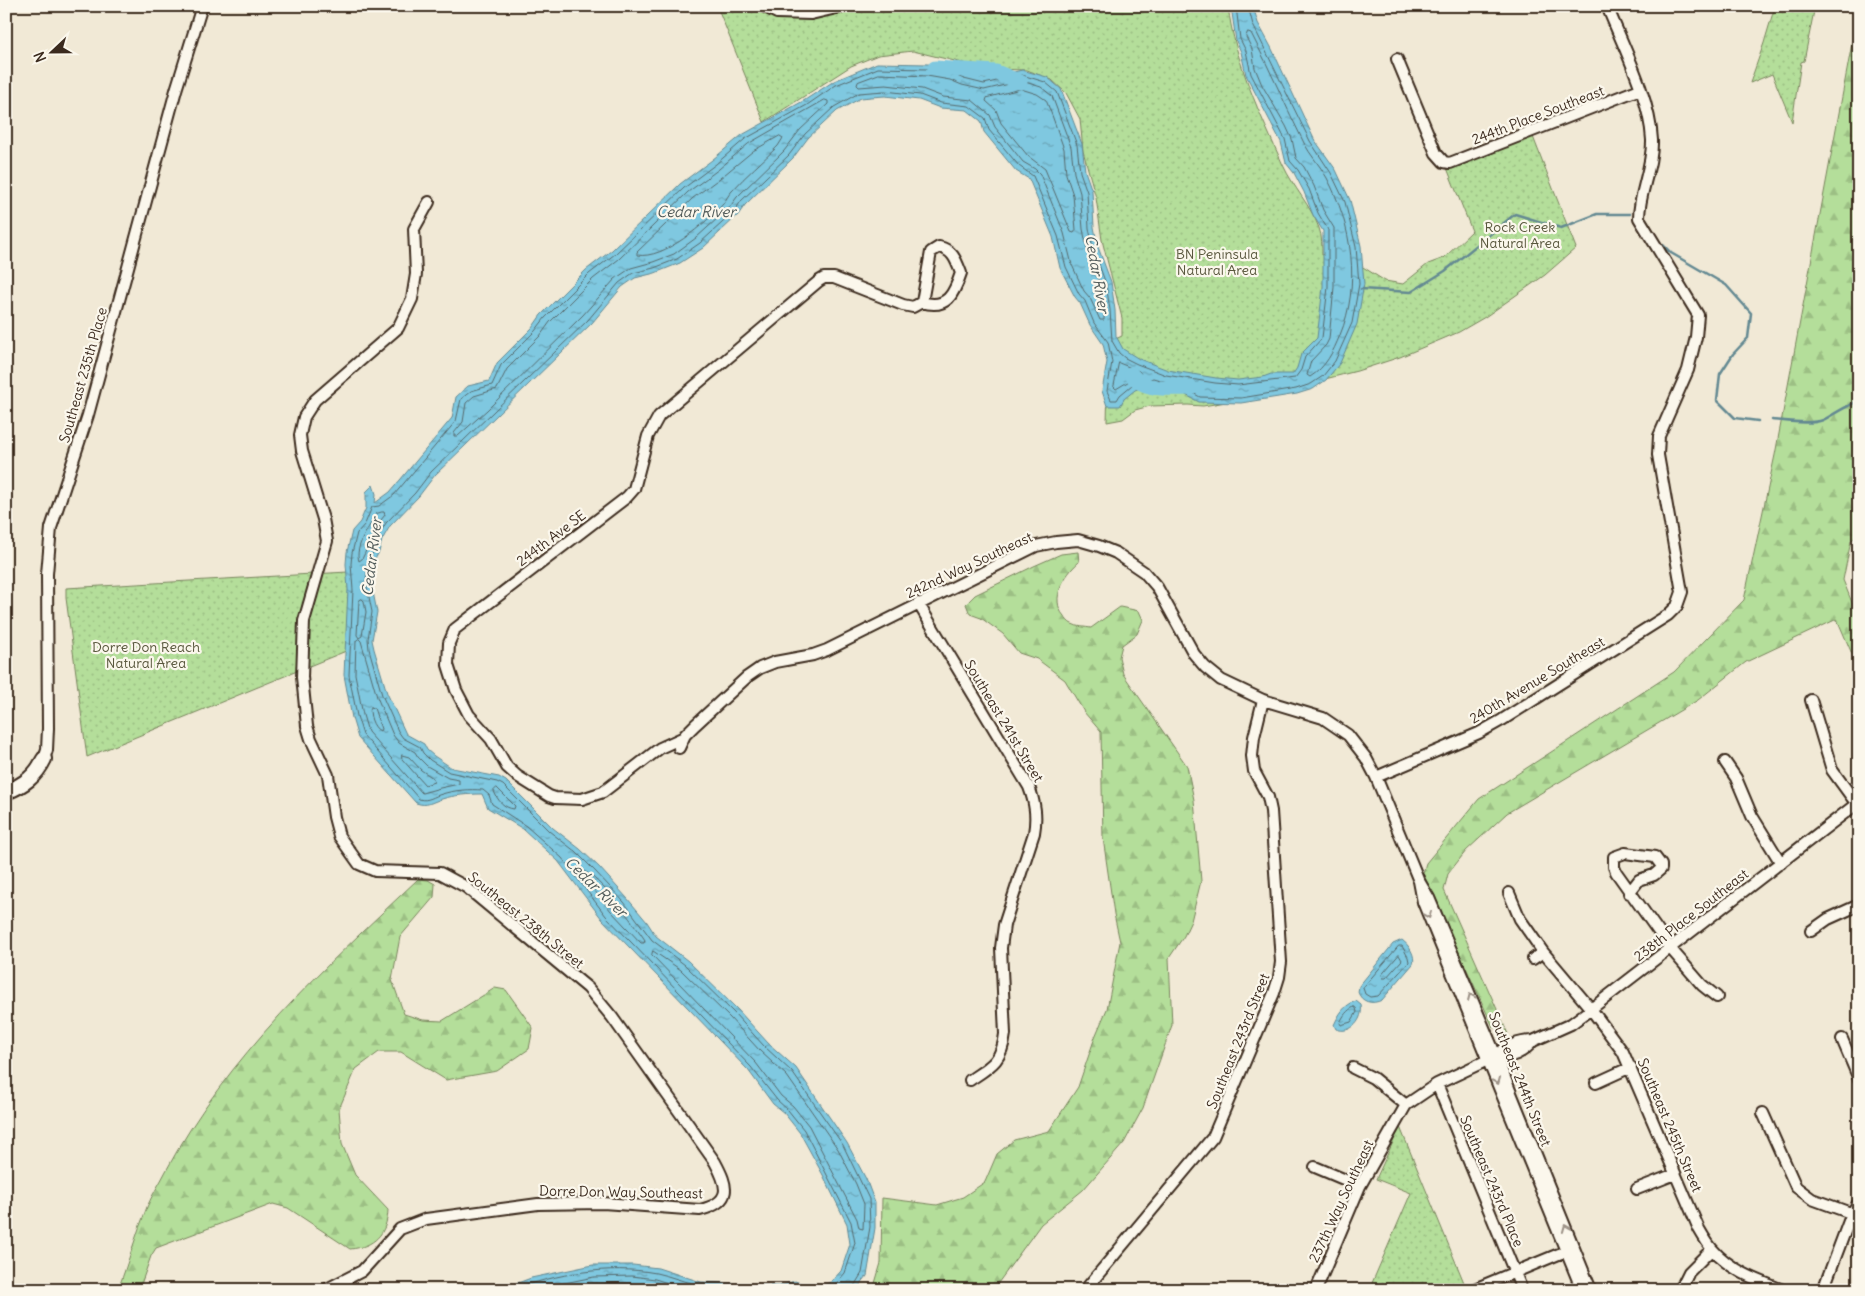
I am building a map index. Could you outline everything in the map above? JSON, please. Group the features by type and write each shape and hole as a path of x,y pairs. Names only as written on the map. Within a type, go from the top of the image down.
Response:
{"street":[{"name":"Southeast 235th Place","path":"44,759 47,750 48,728 48,574 51,528 88,415 176,90 202,6"},
{"path":"763,6 778,13 811,14 844,6"},
{"path":"1607,6 1640,89"},
{"name":"244th Place Southeast","path":"1397,60 1436,153 1444,162 1454,162 1640,89"},
{"name":"240th Avenue Southeast","path":"1376,777 1486,729 1668,615 1677,606 1682,592 1658,454 1659,436 1688,370 1696,337 1698,315 1639,218 1639,204 1650,163 1652,140 1640,89"},
{"name":"Southeast 238th Street","path":"429,202 414,229 415,282 412,298 398,328 315,400 304,417 300,435 302,451 323,519 327,541 304,621 302,677 311,739 328,775 339,836 359,864 375,871 440,873 466,887 588,988 612,1017 715,1162 724,1177 726,1184 725,1192"},
{"name":"244th Ave SE","path":"684,737 660,748 603,792 582,799 549,796 517,776 507,767 491,739 469,715 456,690 448,665 449,643 455,629 627,497 634,489 648,436 659,416 824,278 834,278 903,306 913,307 922,302 940,305 947,300 961,273 952,253 946,248 939,246 931,252 922,302"},
{"name":"242nd Way Southeast","path":"679,748 684,737 695,725 760,668 775,662 814,655 827,650 1036,546 1078,540 1116,553 1133,563 1149,578 1157,587 1194,654 1205,668 1222,680 1263,700 1324,718 1333,724"},
{"name":"Southeast 241st Street","path":"918,604 1029,787 1036,817 1034,833 1004,925 1001,948 1004,1047 994,1065 970,1080"},
{"name":"Southeast 243rd Street","path":"1085,1290 1213,1137 1274,994 1279,978 1281,962 1271,811 1268,797 1254,771 1252,756 1254,737 1263,700"},
{"path":"1811,700 1832,770 1858,804"},
{"name":"Southeast 244th Street","path":"1333,724 1348,735 1356,744 1376,777 1419,881 1429,898 1570,1249 1591,1290"},
{"path":"6,792 22,785 32,777 44,759"},
{"path":"1724,762 1736,778 1752,816 1781,863"},
{"name":"238th Place Southeast","path":"1437,1084 1492,1058 1506,1059 1527,1049 1534,1041 1571,1024 1858,804"},
{"path":"1629,893 1639,880 1654,875 1661,869 1661,865 1655,857 1626,853 1614,857 1614,866 1629,893 1670,948 1702,986 1717,997"},
{"name":"Southeast 245th Street","path":"1509,893 1520,918 1543,952 1591,1009 1631,1066 1699,1229 1712,1249 1733,1267 1748,1276 1782,1290"},
{"path":"1811,931 1828,919 1859,905"},
{"path":"1533,959 1543,952"},
{"path":"1842,1039 1859,1078"},
{"path":"1596,1083 1631,1066"},
{"path":"1353,1068 1374,1078 1406,1105"},
{"name":"237th Way Southeast","path":"1316,1290 1360,1186 1406,1105 1437,1084"},
{"name":"Southeast 243rd Place","path":"1437,1084 1522,1290"},
{"path":"1763,1113 1796,1187 1812,1199 1855,1214"},
{"path":"1315,1167 1360,1186"},
{"path":"1637,1189 1675,1174"},
{"name":"Dorre Don Way Southeast","path":"325,1290 362,1271 400,1229 426,1219 538,1204 603,1203 700,1210 712,1207 720,1201 725,1192"},
{"path":"1823,1290 1859,1202"},
{"path":"1472,1290 1570,1249"},
{"name":"Southeast 244th Street","path":"1570,1249 1582,1290"},
{"path":"1680,1290 1689,1272 1712,1249"}],"green space":[{"name":"BN Peninsula Natural Area","path":"717,6 1228,6 1231,27 1242,68 1283,165 1316,220 1321,234 1322,255 1336,250 1385,281 1403,284 1428,264 1444,258 1472,231 1445,163 1530,129 1576,248 1545,275 1485,317 1459,332 1400,357 1357,371 1249,398 1203,406 1150,406 1135,410 1123,419 1107,422 1109,342 1122,336 1122,318 1102,240 1096,198 1083,151 1080,119 1066,93 1052,80 1027,70 988,69 913,51 878,55 851,66 764,122"},
{"path":"1775,6 1815,6 1804,61 1801,62 1792,122 1772,74 1750,83"},
{"path":"1859,6 1859,533 1851,541 1843,580 1859,620 1859,670 1837,619 1746,662 1698,700 1507,813 1466,851 1448,874 1444,890 1508,1034 1493,1027 1423,873 1426,863 1479,799 1674,672 1744,600 1775,455"},
{"path":"1078,552 1079,562 1064,580 1058,595 1060,609 1071,623 1091,628 1120,607 1139,611 1143,620 1137,634 1122,645 1119,657 1123,674 1187,766 1194,800 1201,881 1191,921 1184,936 1169,958 1172,1025 1143,1108 1124,1143 1083,1190 1041,1224 993,1290 873,1290 881,1263 882,1198 937,1205 963,1197 985,1182 997,1154 1014,1140 1049,1131 1078,1087 1107,1009 1120,942 1103,838 1101,732 1084,712 1065,680 1037,659 1019,653 1003,634 981,618 970,614 966,604 975,595 1034,566 1061,554"},
{"name":"Dorre Don Reach Natural Area","path":"348,572 350,588 346,651 87,757 66,588"},
{"path":"418,879 428,880 435,884 434,897 400,937 392,980 404,1014 423,1020 442,1021 495,988 506,990 533,1028 529,1049 497,1071 446,1080 401,1052 379,1052 356,1069 339,1109 342,1144 355,1175 388,1210 382,1232 372,1242 350,1249 288,1208 273,1204 156,1248 151,1256 139,1290 118,1290 151,1198 191,1129 218,1089 248,1051 313,980"},
{"path":"1400,1127 1465,1285 1453,1290 1369,1290 1411,1193 1376,1179"}],"water":[{"path":"1231,6 1253,6 1258,23 1314,139 1336,170 1350,200 1361,246 1364,284 1357,324 1340,363 1326,380 1313,389 1297,394 1241,403 1199,402 1176,390 1153,383 1135,390 1124,399 1120,406 1107,406 1102,391 1107,362 1103,344 1090,325 1060,268 1053,237 1029,179 1016,171 984,132 981,121 967,110 940,108 919,100 885,96 861,98 837,111 808,138 793,158 703,248 680,263 655,273 635,278 622,287 592,323 435,475 419,496 390,526 382,540 379,552 373,563 371,582 377,612 372,640 387,693 406,734 424,744 427,750 434,756 452,768 499,777 506,781 553,828 599,867 647,922 656,936 688,961 738,1010 768,1043 796,1068 847,1143 866,1179 875,1203 875,1228 867,1276 856,1290 499,1290 531,1278 593,1265 633,1265 658,1268 701,1282 779,1286 795,1281 808,1286 818,1287 831,1282 841,1271 850,1244 847,1224 800,1133 784,1113 773,1104 748,1070 602,919 558,861 523,829 488,808 482,794 451,797 427,804 416,803 358,738 352,718 344,675 348,589 346,564 352,531 360,522 366,508 366,492 373,485 376,494 375,503 390,492 452,418 456,397 468,386 489,381 497,363 532,328 541,315 586,270 612,250 680,184 742,135 805,100 834,81 877,63 928,64 954,69 985,79 1022,70 1047,77 1061,89 1082,144 1085,171 1092,191 1094,227 1098,247 1111,282 1116,336 1123,349 1139,359 1168,370 1216,378 1238,380 1263,377 1271,374 1293,374 1301,354 1317,338 1323,287 1323,231 1313,215 1294,173 1286,163 1281,142 1246,75 1241,52 1236,41"},
{"path":"1402,940 1411,951 1414,958 1413,964 1382,1000 1367,1002 1359,995 1359,986 1393,944"},
{"path":"1356,1001 1361,1005 1358,1020 1347,1030 1336,1029 1334,1025 1345,1007"}],"waterway":[{"name":"Cedar River","path":"935,68 996,72 1020,82"},
{"path":"1361,289 1411,292 1445,271 1515,214 1561,228 1597,214 1630,214"},
{"path":"1663,245 1671,253 1726,285 1751,313 1748,338 1733,354 1720,374 1717,400 1735,418 1758,421"},
{"name":"Cedar River","path":"1131,374 1143,384 1158,388 1191,388"},
{"path":"1772,420 1798,422 1823,420 1859,401"}],"park label":[{"name":"Rock Creek Natural Area","path":"1520,236"}]}
